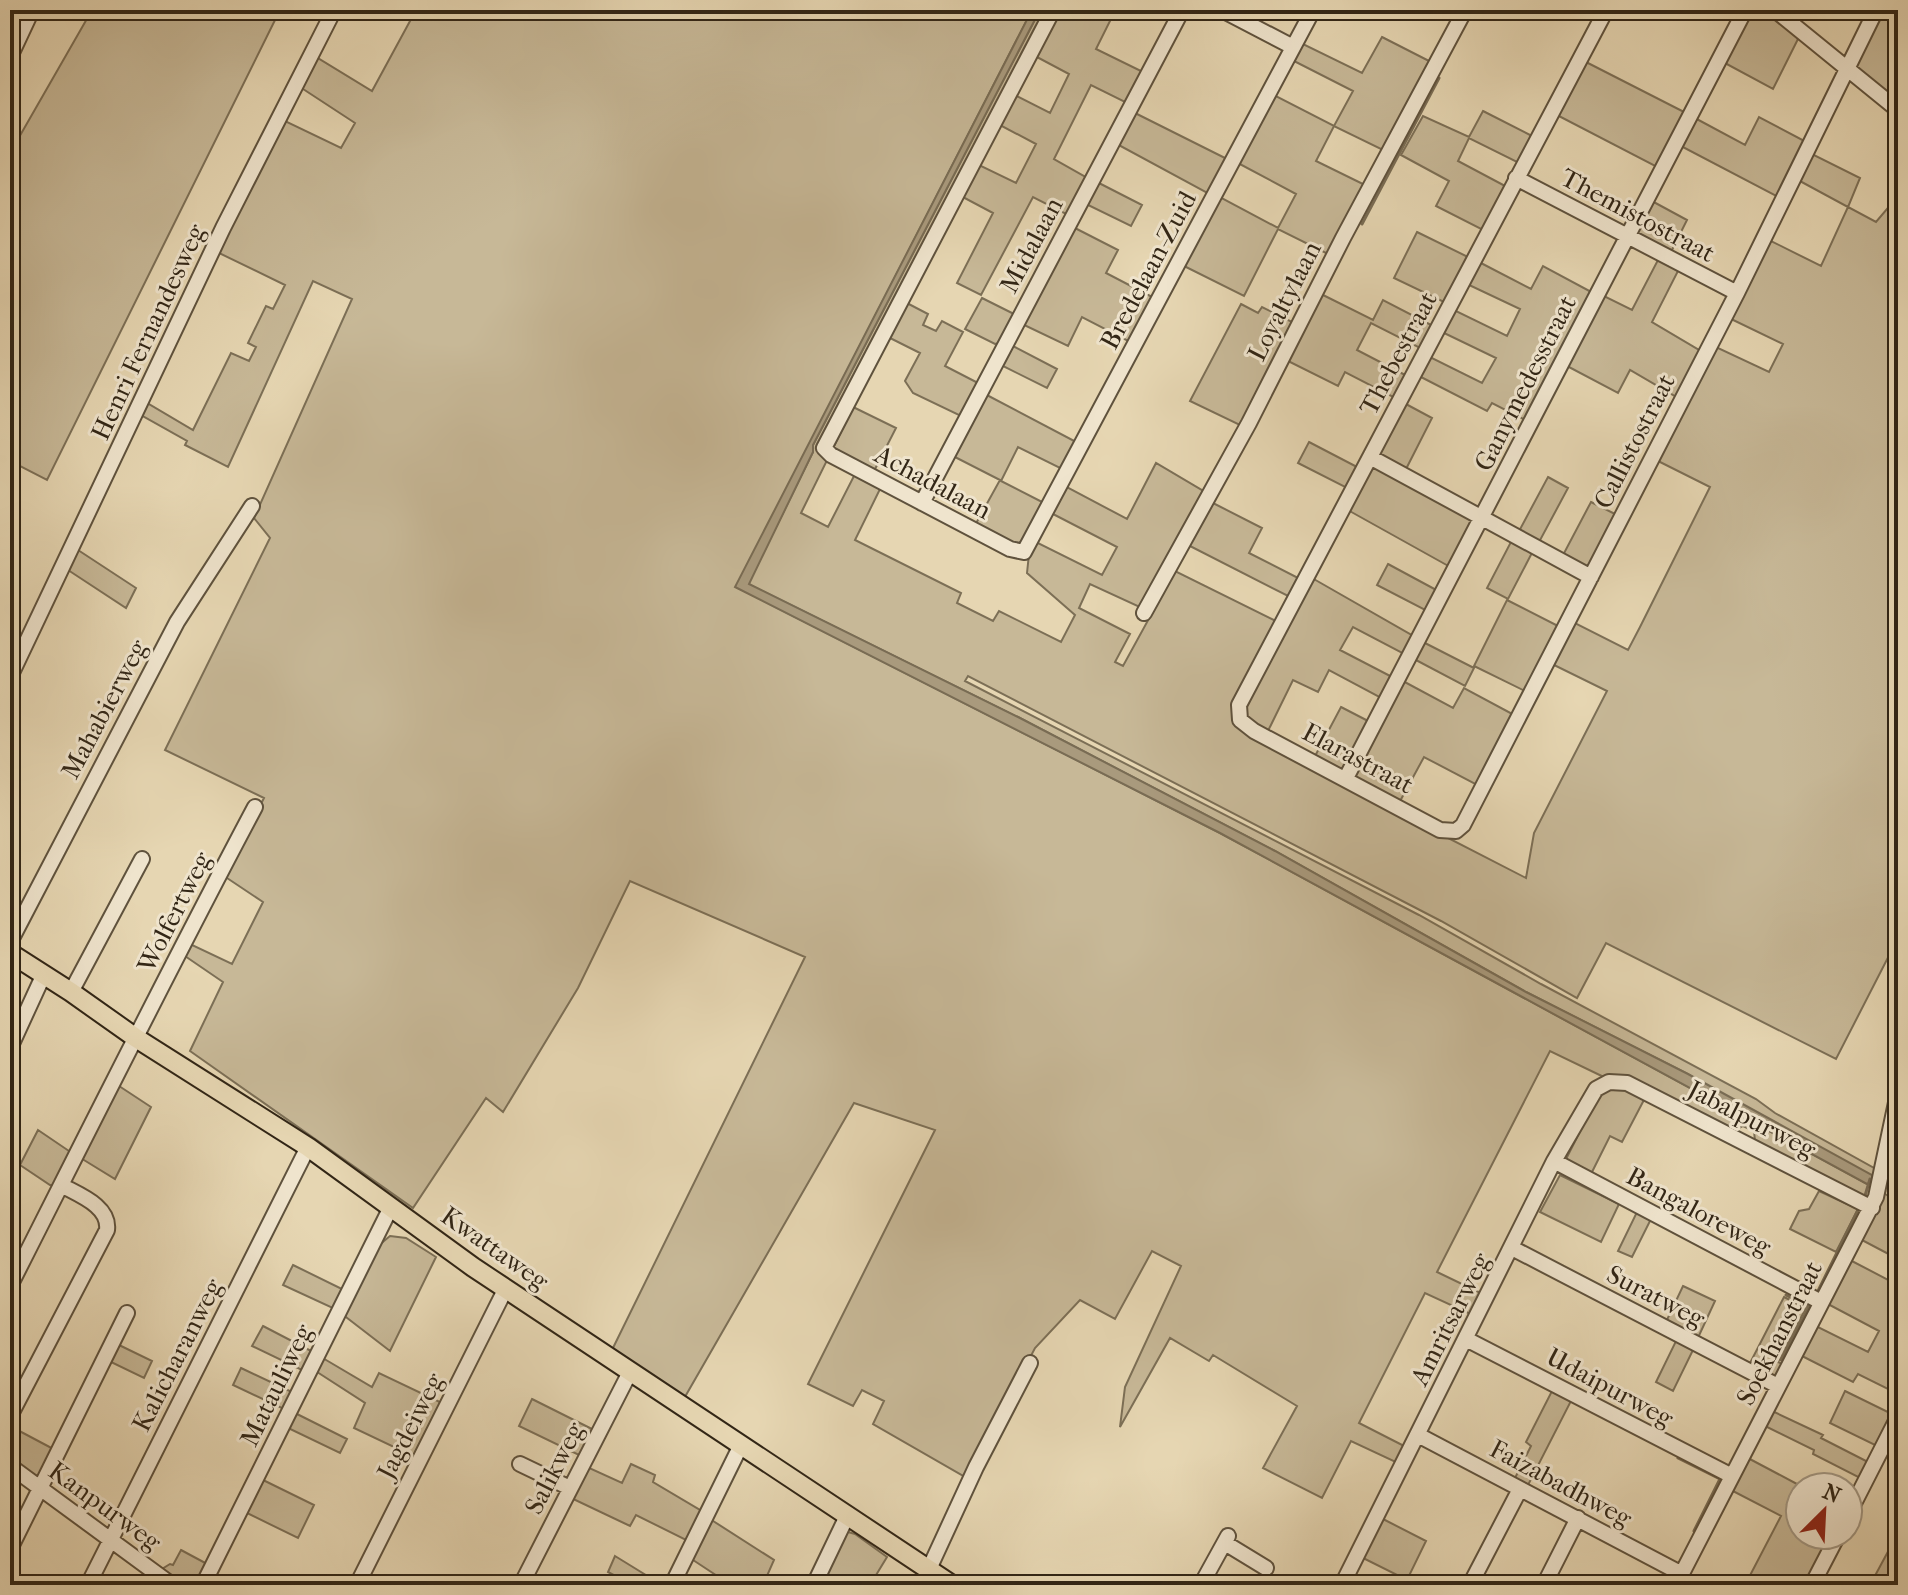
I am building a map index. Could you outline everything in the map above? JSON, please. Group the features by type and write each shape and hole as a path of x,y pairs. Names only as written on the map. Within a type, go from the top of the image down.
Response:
{"main road":[{"name":"Kwattaweg","path":"10,953 136,1038 308,1147 506,1288 848,1514 938,1579"}],"street":[{"path":"10,57 32,10"},
{"name":"Henri Fernandesweg","path":"10,677 223,228 334,10"},
{"name":"Achadalaan","path":"1024,552 1010,549 831,455 824,448 1053,10"},
{"name":"Midalaan","path":"922,503 1182,10"},
{"path":"1222,10 1293,47"},
{"name":"Bredelaan-Zuid","path":"1024,552 1313,10"},
{"name":"Loyaltylaan","path":"1144,613 1249,423 1343,238 1465,10"},
{"name":"Thebestraat","path":"1240,720 1239,705 1606,10"},
{"name":"Ganymedesstraat","path":"1346,778 1745,10"},
{"path":"1775,10 1898,110"},
{"name":"Callistostraat","path":"1456,831 1463,825 1737,293 1876,10"},
{"name":"Themistostraat","path":"1516,178 1737,293"},
{"path":"1370,457 1591,577"},
{"name":"Mahabierweg","path":"10,942 177,622 252,506"},
{"name":"Elarastraat","path":"1240,720 1254,731 1440,830 1456,831"},
{"name":"Wolfertweg","path":"10,1286 255,807"},
{"path":"71,992 142,859"},
{"path":"10,1048 44,974"},
{"name":"Amritsarweg","path":"1342,1585 1554,1161 1596,1089 1609,1082"},
{"name":"Jabalpurweg","path":"1609,1082 1627,1083 1874,1202"},
{"name":"Soekhanstraat","path":"1679,1579 1874,1202 1882,1177 1898,1093"},
{"name":"Kalicharanweg","path":"88,1585 308,1147"},
{"name":"Bangaloreweg","path":"1554,1161 1821,1302"},
{"path":"10,1416 107,1230 108,1222 101,1210 61,1185"},
{"name":"Matauliweg","path":"203,1585 391,1207"},
{"name":"Suratweg","path":"1512,1248 1778,1386"},
{"name":"Jagdeiweg","path":"357,1585 506,1288"},
{"path":"10,1549 127,1313"},
{"name":"Udaipurweg","path":"1466,1339 1732,1476"},
{"path":"938,1579 976,1467 1030,1363"},
{"name":"Salikweg","path":"521,1585 630,1372"},
{"path":"1864,1484 1898,1417"},
{"name":"Faizabadhweg","path":"1418,1435 1578,1518 1679,1579"},
{"path":"672,1585 741,1445"},
{"path":"520,1464 570,1488"},
{"name":"Kanpurweg","path":"10,1466 172,1585"},
{"path":"1470,1585 1520,1489"},
{"path":"814,1585 848,1514"},
{"path":"1544,1585 1578,1518"},
{"path":"1201,1585 1226,1540 1266,1568"},
{"path":"1812,1585 1830,1551"}],"shaded area":[{"path":"92,10 280,10 47,480 10,461 10,153"},
{"path":"416,10 1032,10 736,587 1220,833 1867,1184 1688,1074 1526,992 1275,851 1018,717 748,584 813,452 813,445 1040,10 1049,10 801,513 828,527 856,472 882,485 855,540 961,593 957,603 993,621 999,611 1061,642 1075,615 1027,573 1029,554 1036,542 1102,575 1117,547 1051,513 1065,486 1127,519 1156,463 1205,492 1144,609 1090,584 1079,608 1130,634 1115,662 1123,666 1175,571 1278,622 1236,720 1417,822 1526,878 1534,833 1607,691 1552,664 1573,622 1628,650 1640,627 1710,487 1656,460 1716,347 1769,372 1783,344 1729,318 1769,240 1821,266 1848,207 1876,222 1898,196 1898,938 1836,1059 1606,943 1577,998 1441,921 968,676 965,681 1419,915 1756,1099 1775,1113 1874,1168 1877,1173 1869,1199 1755,1141 1754,1131 1743,1126 1734,1131 1610,1080 1550,1051 1437,1272 1489,1297 1479,1318 1425,1293 1359,1423 1410,1449 1402,1465 1351,1441 1322,1498 1263,1468 1297,1406 1213,1355 1209,1361 1170,1338 1120,1427 1125,1387 1181,1266 1152,1251 1115,1319 1080,1300 1035,1348 967,1478 873,1424 884,1401 862,1390 853,1406 808,1384 935,1130 854,1103 682,1402 611,1352 805,957 630,881 578,988 503,1112 486,1098 413,1208 190,1051 223,982 182,954 188,943 232,964 263,902 224,876 264,798 165,750 270,538 254,518 352,299 313,281 228,467 185,445 187,441 141,415 147,403 193,430 231,353 249,361 256,347 248,343 266,306 273,309 285,285 217,252 283,120 341,148 355,123 300,87 316,57 372,91"},
{"path":"1032,10 1040,10 813,445 813,452 749,584 1018,717 1275,851 1526,992 1688,1074 1872,1175 1872,1182 1867,1184 1220,833 735,587"},
{"path":"1059,10 1109,10 1114,13 1096,49 1145,73 1129,104 1091,85 1054,159 1089,179 1070,216 1033,197 981,295 957,283 993,213 959,195 975,163 1016,183 1036,144 998,124 1013,94 1050,113 1069,74 1035,56"},
{"path":"1749,10 1770,10 1800,35 1773,89 1723,62"},
{"path":"1884,10 1898,10 1898,104 1855,68"},
{"path":"1382,37 1433,63 1385,151 1334,126 1353,91 1292,60 1301,43 1362,73"},
{"path":"1584,61 1688,114 1659,168 1555,114"},
{"path":"1272,94 1334,126 1316,161 1367,186 1330,255 1278,229 1244,296 1182,265 1218,196 1278,228 1296,194 1236,162"},
{"path":"1131,111 1229,160 1211,195 1115,143"},
{"path":"1483,111 1534,137 1521,164 1469,138 1458,161 1507,187 1485,231 1436,206 1449,181 1401,155 1423,116 1469,137"},
{"path":"1693,117 1745,145 1759,117 1810,144 1782,199 1679,145"},
{"path":"1812,154 1860,178 1848,207 1798,180"},
{"path":"1095,181 1142,205 1131,226 1084,203"},
{"path":"1650,200 1687,220 1669,256 1638,237"},
{"path":"1071,226 1118,250 1106,273 1156,299 1132,343 1082,317 1068,346 1020,323"},
{"path":"1417,232 1470,258 1446,303 1394,278"},
{"path":"1659,258 1679,269 1652,322 1704,353 1680,399 1630,370 1618,393 1567,366 1602,295 1632,310"},
{"path":"1479,262 1531,289 1543,266 1595,294 1529,422 1492,403 1487,411 1419,376 1430,357 1482,383 1496,358 1442,332 1454,310 1507,336 1520,309 1467,284"},
{"path":"1319,293 1373,320 1383,300 1435,327 1424,350 1371,323 1357,350 1409,377 1397,399 1345,372 1338,386 1286,360"},
{"path":"982,298 1016,315 1000,343 995,344 965,329"},
{"path":"903,301 928,314 923,325 936,331 942,321 963,332 945,366 980,384 963,417 913,393 905,381 920,353 886,336"},
{"path":"1241,304 1258,313 1262,307 1296,324 1244,427 1190,401"},
{"path":"1009,344 1057,369 1047,388 999,364"},
{"path":"983,393 1078,443 1064,470 1018,447 1001,481 1046,504 1022,545 1015,547 974,527 1000,480 951,455"},
{"path":"1404,403 1432,418 1405,471 1382,457 1380,449"},
{"path":"849,405 896,428 873,473 830,447"},
{"path":"1309,442 1359,468 1349,489 1298,463"},
{"path":"1372,465 1477,522 1452,568 1346,509"},
{"path":"1548,477 1568,488 1538,544 1518,533"},
{"path":"1211,502 1262,528 1249,553 1302,580 1292,598 1188,545"},
{"path":"1591,502 1619,516 1587,568 1562,557"},
{"path":"1513,538 1534,549 1508,599 1487,588"},
{"path":"78,550 136,588 126,608 68,570"},
{"path":"1388,564 1440,592 1429,612 1377,585"},
{"path":"1312,578 1415,637 1406,655 1353,627 1340,650 1394,678 1383,699 1329,670 1318,692 1293,680 1267,733 1253,727 1243,711"},
{"path":"1507,600 1560,627 1527,692 1474,666"},
{"path":"1423,642 1474,668 1465,686 1414,659"},
{"path":"1401,680 1453,708 1464,688 1516,716 1479,786 1424,757 1399,803 1355,777 1354,773"},
{"path":"1341,707 1372,723 1344,768 1339,769 1314,758"},
{"path":"116,1084 151,1107 115,1179 79,1157"},
{"path":"1609,1085 1646,1096 1622,1142 1610,1136 1588,1180 1563,1165 1599,1094"},
{"path":"38,1130 69,1151 70,1155 55,1186 20,1165"},
{"path":"1560,1175 1619,1204 1601,1242 1540,1212"},
{"path":"1819,1191 1858,1209 1836,1252 1790,1229 1799,1211 1809,1209"},
{"path":"1882,1192 1898,1202 1898,1259 1860,1239"},
{"path":"1637,1212 1651,1219 1632,1257 1618,1251"},
{"path":"390,1236 406,1238 436,1257 390,1351 342,1314 378,1246"},
{"path":"1848,1259 1898,1285 1898,1394 1858,1374 1853,1382 1800,1355 1816,1326 1868,1352 1879,1331 1826,1303"},
{"path":"293,1265 346,1291 337,1310 283,1285"},
{"path":"1683,1286 1715,1301 1697,1340 1665,1324"},
{"path":"1784,1297 1806,1308 1778,1362 1784,1365 1776,1379 1748,1367"},
{"path":"263,1326 315,1353 306,1372 252,1346"},
{"path":"1677,1339 1694,1348 1673,1391 1656,1382"},
{"path":"119,1345 152,1361 144,1378 111,1362"},
{"path":"321,1357 372,1387 379,1373 444,1404 417,1458 354,1428 365,1403 314,1370"},
{"path":"241,1368 294,1393 286,1410 233,1385"},
{"path":"1553,1389 1572,1399 1526,1489 1513,1482 1531,1446 1526,1442"},
{"path":"1845,1391 1894,1415 1879,1447 1830,1423"},
{"path":"532,1399 594,1430 581,1456 519,1426"},
{"path":"1770,1410 1823,1435 1821,1438 1870,1463 1864,1475 1864,1471 1846,1471 1813,1454 1814,1450 1763,1425"},
{"path":"293,1412 347,1439 340,1453 286,1427"},
{"path":"10,1426 59,1452 43,1482 10,1462"},
{"path":"1746,1457 1784,1477 1784,1551 1826,1551 1809,1585 1745,1585 1781,1516 1729,1489"},
{"path":"631,1464 655,1475 653,1482 705,1513 690,1542 636,1515 630,1526 569,1497 585,1466 622,1483"},
{"path":"261,1479 314,1505 298,1538 245,1512"},
{"path":"1381,1518 1426,1541 1407,1580 1361,1557"},
{"path":"710,1519 774,1560 763,1585 731,1585 690,1558"},
{"path":"848,1532 887,1557 870,1585 817,1585 844,1534"},
{"path":"1898,1533 1898,1585 1870,1585"},
{"path":"181,1550 209,1565 199,1585 177,1585 162,1569 173,1565"},
{"path":"615,1556 662,1585 632,1585 608,1572"}],"waterway":[{"path":"1362,224 1439,78"},
{"path":"1864,1199 1870,1179"},
{"path":"1892,1191 1898,1194"},
{"path":"1818,1291 1859,1208"},
{"path":"1781,1360 1809,1307 1786,1295"},
{"path":"1678,1458 1720,1479 1694,1531"}]}
